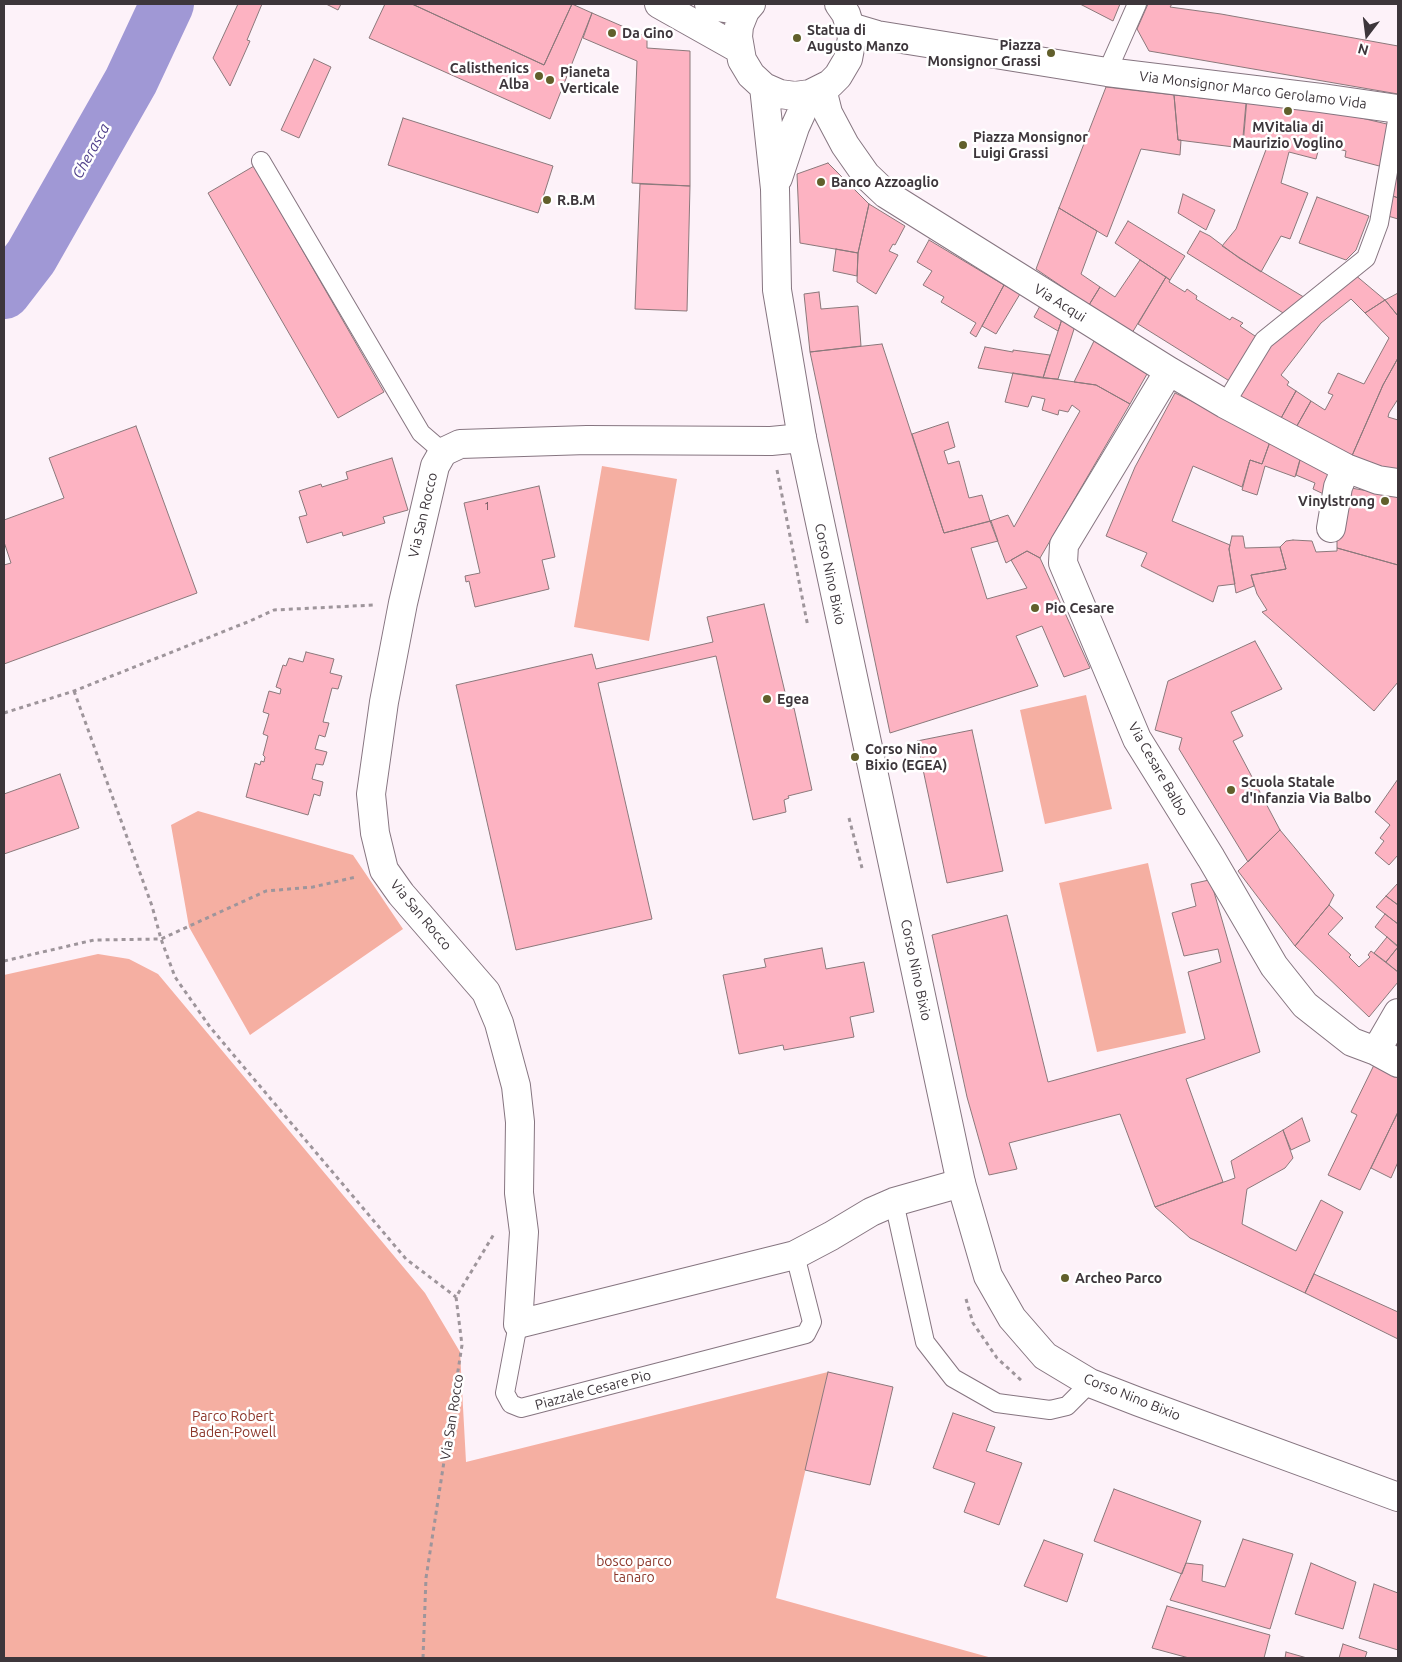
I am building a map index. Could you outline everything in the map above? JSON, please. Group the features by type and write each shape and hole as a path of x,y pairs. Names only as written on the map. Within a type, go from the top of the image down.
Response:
{"street":[{"path":"658,4 739,49"},
{"path":"709,4 717,7 748,7 739,26 739,49 742,60 751,75 764,87 780,94 795,96 816,91 838,76 848,59 852,38 845,15"},
{"path":"845,15 877,35 1108,72"},
{"name":"Via Monsignor Marco Gerolamo Vida","path":"1108,72 1398,109"},
{"name":"Corso Nino Bixio","path":"764,87 775,189 777,290 802,438 961,1183 988,1276 1012,1318 1045,1356 1090,1383 1398,1497"},
{"name":"Corso Nino Bixio","path":"775,189 795,127 816,91"},
{"name":"Via Acqui","path":"816,91 845,145 866,176 886,194 1225,404 1346,468 1378,480 1398,484"},
{"name":"Via Cesare Balbo","path":"1169,371 1064,545 1063,562 1137,739 1211,858 1274,966 1305,1005 1352,1042 1387,1057"},
{"path":"442,452 460,444 587,440 771,441 802,438"},
{"name":"Via San Rocco","path":"442,452 435,466 402,603 384,702 371,794 375,833 384,870 402,894 486,992 499,1023 516,1086 520,1122 519,1193 524,1232 518,1324"},
{"path":"1331,528 1338,487 1346,468"},
{"path":"1387,1057 1398,1013"},
{"path":"518,1324 795,1254 831,1236 871,1212 894,1202 961,1183"}],"lane":[{"path":"1108,72 1136,4"},
{"path":"1225,404 1264,340 1366,258 1379,223 1398,115"},
{"path":"261,161 421,433 442,452"},
{"path":"894,1202 925,1342 953,1378 997,1402 1050,1410 1067,1406 1090,1383"},
{"name":"Piazzale Cesare Pio","path":"518,1324 505,1393 511,1404 521,1408 806,1334 812,1322 795,1254"}],"path":[{"path":"4,713 74,690 274,610 402,603"},
{"path":"74,690 152,906 161,940 175,977 210,1027 406,1259 456,1297 496,1230"},
{"path":"849,818 863,874"},
{"path":"4,961 94,940 161,940 266,891 313,887 384,870"},
{"path":"965,1296 973,1323 997,1358 1019,1379 1027,1383"},
{"name":"Via San Rocco","path":"423,1658 426,1578 462,1344 456,1297"}],"green space":[{"path":"602,466 677,479 649,641 574,627"},
{"path":"1086,695 1112,809 1045,824 1020,710"},
{"path":"198,811 353,855 403,929 250,1035 189,927 171,825"},
{"path":"1148,863 1186,1033 1097,1052 1059,883"},
{"name":"Parco Robert Baden-Powell","path":"98,954 129,959 158,974 425,1293 460,1352 466,1462 828,1372 776,1598 992,1658 4,1658 4,975"}],"building":[{"path":"238,4 262,4 247,40 250,41 230,86 213,58"},
{"path":"326,4 341,4 338,10"},
{"path":"385,4 412,4 544,65 572,4 592,13 550,119 369,38"},
{"path":"412,4 572,4 544,65"},
{"path":"1080,4 1120,4 1113,21"},
{"path":"1148,4 1172,4 1170,7 1221,14 1398,46 1398,94 1149,51 1137,29"},
{"path":"592,13 647,37 647,48 690,51 690,186 632,183 637,61 583,38"},
{"path":"314,59 331,67 299,138 281,130"},
{"path":"1106,87 1174,95 1178,140 1181,140 1180,155 1141,149 1107,237 1059,208"},
{"path":"1174,95 1246,103 1242,148 1178,140"},
{"path":"1247,98 1336,112 1391,125 1383,167 1345,157 1346,151 1320,144 1316,159 1289,152 1281,183 1308,193 1290,239 1281,236 1261,272 1222,246 1236,229 1267,147 1243,145"},
{"path":"403,118 553,166 538,213 388,165"},
{"path":"1398,154 1398,198 1393,196"},
{"path":"828,163 869,204 858,253 800,243 797,174"},
{"path":"254,166 384,392 338,418 208,193"},
{"path":"640,184 690,186 687,311 635,309"},
{"path":"1183,194 1215,210 1206,230 1178,213"},
{"path":"1393,196 1398,198 1398,219 1388,216"},
{"path":"1317,197 1369,216 1356,250 1346,260 1299,243"},
{"path":"869,204 905,226 895,245 893,244 889,251 898,255 876,294 857,282 858,253"},
{"path":"1059,208 1097,231 1081,274 1100,287 1089,305 1036,269"},
{"path":"1128,221 1185,256 1170,280 1115,243"},
{"path":"1200,231 1210,236 1239,258 1307,299 1288,316 1187,253"},
{"path":"929,240 1004,285 976,337 970,333 976,323 941,302 944,297 923,285 932,271 917,262"},
{"path":"836,249 858,253 857,276 833,271"},
{"path":"1140,260 1166,277 1132,333 1089,305 1100,287 1115,297"},
{"path":"1354,274 1385,300 1365,313 1351,299 1321,323 1281,375 1289,382 1287,385 1296,391 1280,420 1236,401 1272,343"},
{"path":"1166,277 1170,280 1169,282 1185,292 1187,289 1197,296 1196,299 1230,320 1232,317 1243,323 1240,326 1258,338 1231,382 1138,324"},
{"path":"1004,285 1020,294 996,334 982,326"},
{"path":"819,292 821,309 858,306 861,346 810,352 804,294"},
{"path":"1398,293 1398,316 1385,300"},
{"path":"1385,300 1398,316 1398,358 1383,385 1351,458 1294,431 1311,401 1325,410 1333,395 1328,393 1338,373 1364,384 1389,338 1365,313"},
{"path":"1040,306 1062,319 1058,331 1034,317"},
{"path":"1062,319 1075,326 1058,379 1043,378"},
{"path":"1094,341 1147,374 1130,404 1096,385 1074,382"},
{"path":"882,344 944,533 991,521 998,541 971,548 987,599 1027,588 1011,560 1027,551 1040,558 1090,668 1064,677 1042,626 1016,636 1038,686 890,733 810,352"},
{"path":"985,347 1013,352 1013,350 1050,355 1043,378 978,368"},
{"path":"1398,358 1398,399 1388,417 1398,420 1398,471 1367,465 1351,458 1383,385"},
{"path":"1013,373 1096,385 1130,404 1040,558 1027,551 1006,563 990,521 1008,515 1014,527 1080,411 1072,405 1068,412 1059,410 1058,415 1042,410 1045,399 1032,396 1028,407 1005,402"},
{"path":"1296,391 1311,401 1294,431 1280,420"},
{"path":"1175,393 1271,439 1262,464 1250,460 1242,487 1193,466 1172,521 1230,545 1229,549 1235,584 1218,586 1213,602 1141,566 1147,553 1106,536 1135,467"},
{"path":"948,422 955,447 944,451 948,464 959,461 969,498 982,495 990,521 944,533 912,434"},
{"path":"136,426 197,593 4,664 4,565 11,563 4,542 4,520 64,498 49,458"},
{"path":"1271,439 1303,449 1295,477 1265,466 1257,495 1242,490 1250,460 1262,464"},
{"path":"1303,449 1337,471 1330,497 1313,489 1315,483 1296,475"},
{"path":"392,458 408,510 383,517 385,523 343,536 342,532 307,543 299,517 307,515 299,491 321,484 322,487 348,479 346,472"},
{"path":"539,486 555,557 542,560 549,589 475,607 469,581 466,582 465,576 480,573 464,503"},
{"path":"1345,487 1398,496 1398,565 1337,548 1337,529"},
{"path":"1232,536 1243,536 1245,548 1280,547 1286,569 1251,575 1254,586 1236,593 1229,549"},
{"path":"1286,541 1312,541 1316,552 1337,551 1337,548 1398,565 1398,682 1374,711 1262,612 1267,610 1257,594 1251,575 1286,569 1280,547"},
{"path":"764,604 789,709 794,708 812,790 788,796 789,798 784,800 786,812 753,820 716,656 598,683 652,919 516,950 456,685 592,654 596,669 713,642 707,617"},
{"name":"Scuola Statale d'Infanzia Via Balbo","path":"1255,641 1282,689 1231,712 1243,736 1233,741 1280,830 1248,862 1179,749 1182,738 1155,730 1168,681"},
{"path":"306,652 334,659 330,673 342,676 338,689 332,688 323,722 329,723 325,737 319,735 315,749 327,752 323,765 316,764 312,779 323,782 320,796 314,794 308,815 246,797 255,763 260,765 261,761 264,762 265,757 263,755 268,736 263,734 269,714 263,712 269,691 280,694 281,689 276,687 283,665 286,666 289,658 303,662"},
{"path":"972,730 1003,871 947,883 917,741"},
{"path":"60,774 79,828 4,854 4,794"},
{"path":"1398,779 1398,855 1389,865 1375,853 1384,841 1380,838 1390,825 1375,812"},
{"path":"1280,830 1334,895 1329,905 1295,946 1238,871"},
{"path":"1209,880 1260,1052 1186,1079 1223,1182 1155,1207 1120,1114 1009,1143 1017,1169 989,1175 967,1097 932,935 1007,915 1048,1082 1205,1039 1188,972 1221,962 1218,949 1184,956 1172,913 1196,906 1191,884"},
{"path":"1398,883 1398,905 1386,896"},
{"path":"1386,896 1398,905 1398,924 1376,907"},
{"path":"1329,905 1343,918 1328,934 1351,955 1349,957 1359,967 1370,957 1368,955 1371,951 1398,972 1398,982 1369,1017 1295,946"},
{"path":"1385,914 1398,924 1398,946 1375,927"},
{"path":"1387,937 1398,947 1386,962 1374,953"},
{"path":"1398,947 1398,972 1386,962"},
{"path":"822,948 826,969 864,962 874,1012 850,1017 854,1037 784,1050 783,1045 739,1054 723,975 766,967 764,959"},
{"path":"1376,1064 1398,1075 1398,1112 1360,1190 1328,1175 1357,1115 1351,1112"},
{"path":"1398,1112 1398,1162 1391,1178 1371,1168"},
{"path":"1302,1118 1310,1141 1291,1150 1283,1130"},
{"path":"1283,1130 1293,1158 1285,1168 1247,1189 1242,1224 1296,1251 1321,1200 1343,1212 1305,1293 1190,1238 1155,1207 1235,1178 1231,1161"},
{"path":"1314,1274 1398,1312 1398,1339 1305,1293"},
{"path":"828,1372 893,1387 870,1485 805,1470"},
{"path":"953,1413 995,1427 986,1451 1022,1463 999,1525 964,1512 975,1483 933,1468"},
{"path":"1114,1489 1201,1521 1182,1574 1094,1541"},
{"path":"1243,1539 1293,1554 1270,1629 1170,1600 1186,1563 1203,1565 1202,1581 1225,1587"},
{"path":"1044,1540 1083,1554 1067,1602 1024,1586"},
{"path":"1311,1563 1356,1582 1343,1629 1295,1614"},
{"path":"1374,1584 1398,1593 1398,1650 1359,1638"},
{"path":"1167,1606 1270,1635 1264,1658 1189,1658 1152,1648"},
{"path":"1343,1644 1367,1652 1365,1658 1339,1658"},
{"path":"1286,1652 1307,1658 1285,1658"}],"waterway":[{"name":"Cherasca","path":"4,292 31,257 131,81 167,4"}],"place":[{"name":"Da Gino","path":"612,33"},
{"name":"Statua di Augusto Manzo","path":"797,38"},
{"name":"Piazza Monsignor Grassi","path":"1051,53"},
{"name":"Calisthenics Alba","path":"539,76"},
{"name":"Pianeta Verticale","path":"550,80"},
{"name":"MVitalia di Maurizio Voglino","path":"1288,111"},
{"name":"Piazza Monsignor Luigi Grassi","path":"963,145"},
{"name":"Banco Azzoaglio","path":"821,182"},
{"name":"R.B.M","path":"547,200"},
{"name":"Vinylstrong","path":"1385,501"},
{"name":"Pio Cesare","path":"1035,608"},
{"name":"Egea","path":"767,699"},
{"name":"Corso Nino Bixio (EGEA)","path":"855,757"},
{"name":"Scuola Statale d'Infanzia Via Balbo","path":"1231,790"},
{"name":"Archeo Parco","path":"1065,1278"}],"park label":[{"name":"bosco parco tanaro","path":"634,1569"}]}
